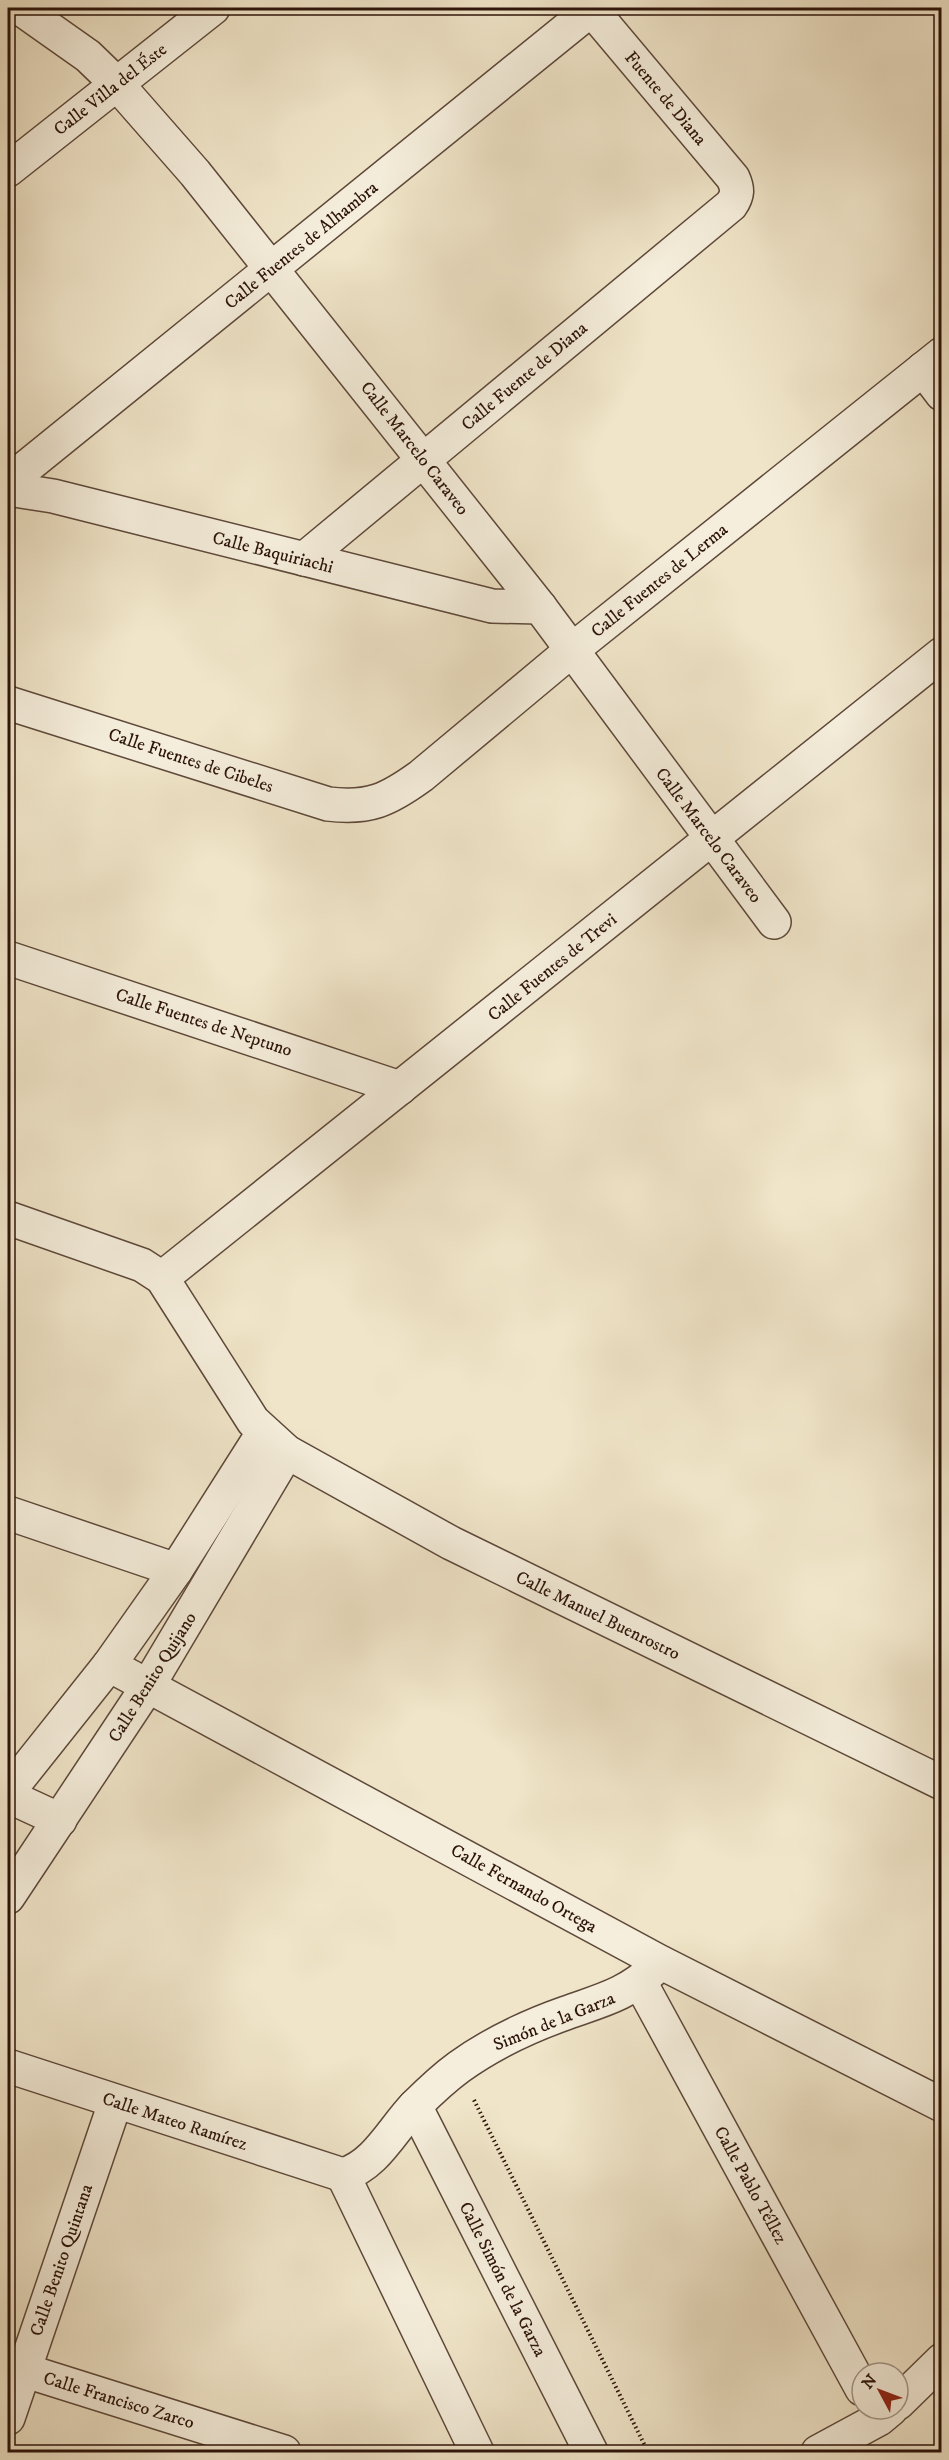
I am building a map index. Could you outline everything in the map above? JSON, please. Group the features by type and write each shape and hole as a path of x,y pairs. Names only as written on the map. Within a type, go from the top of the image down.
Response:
{"street":[{"name":"Calle Marcelo Caraveo","path":"20,8 88,56 117,84 195,173 424,458 540,608 774,922"},
{"name":"Calle Villa del Éste","path":"8,170 213,8"},
{"name":"Fuente de Diana","path":"592,8 733,178 738,188"},
{"name":"Calle Fuentes de Alhambra","path":"8,482 592,8"},
{"name":"Calle Fuente de Diana","path":"304,559 731,205 737,196 738,188"},
{"name":"Calle Fuentes de Lerma","path":"375,803 398,793 572,650 935,372"},
{"name":"Calle Baquiriachi","path":"8,489 53,496 492,606 540,608"},
{"name":"Calle Fuentes de Trevi","path":"162,1278 942,654"},
{"name":"Calle Fuentes de Cibeles","path":"8,703 328,804 354,807 375,803"},
{"name":"Calle Fuentes de Neptuno","path":"8,958 400,1088"},
{"path":"8,1218 142,1266 162,1278 275,1442"},
{"name":"Calle Benito Quijano","path":"8,1794 109,1665 176,1570 275,1442"},
{"name":"Calle Benito Quijano","path":"8,1897 148,1686 275,1442"},
{"name":"Calle Manuel Buenrostro","path":"275,1442 451,1543 942,1783"},
{"path":"8,1513 176,1570"},
{"name":"Calle Fernando Ortega","path":"109,1665 650,1972 942,2105"},
{"path":"8,1794 60,1820"},
{"name":"Simón de la Garza","path":"343,2175 355,2171 368,2162 415,2106 458,2067 492,2046 564,2013 621,1994 650,1972"},
{"name":"Calle Pablo Téllez","path":"650,1972 850,2365"},
{"name":"Calle Mateo Ramírez","path":"8,2066 115,2103 343,2175"},
{"name":"Calle Benito Quintana","path":"8,2418 22,2370 115,2103"},
{"name":"Calle Simón de la Garza","path":"415,2106 591,2452"},
{"path":"343,2175 477,2452"},
{"path":"910,2388 942,2360"},
{"name":"Calle Francisco Zarco","path":"22,2370 284,2452"},
{"path":"819,2452 868,2421"}],"path":[{"path":"458,2067 648,2452"}]}
